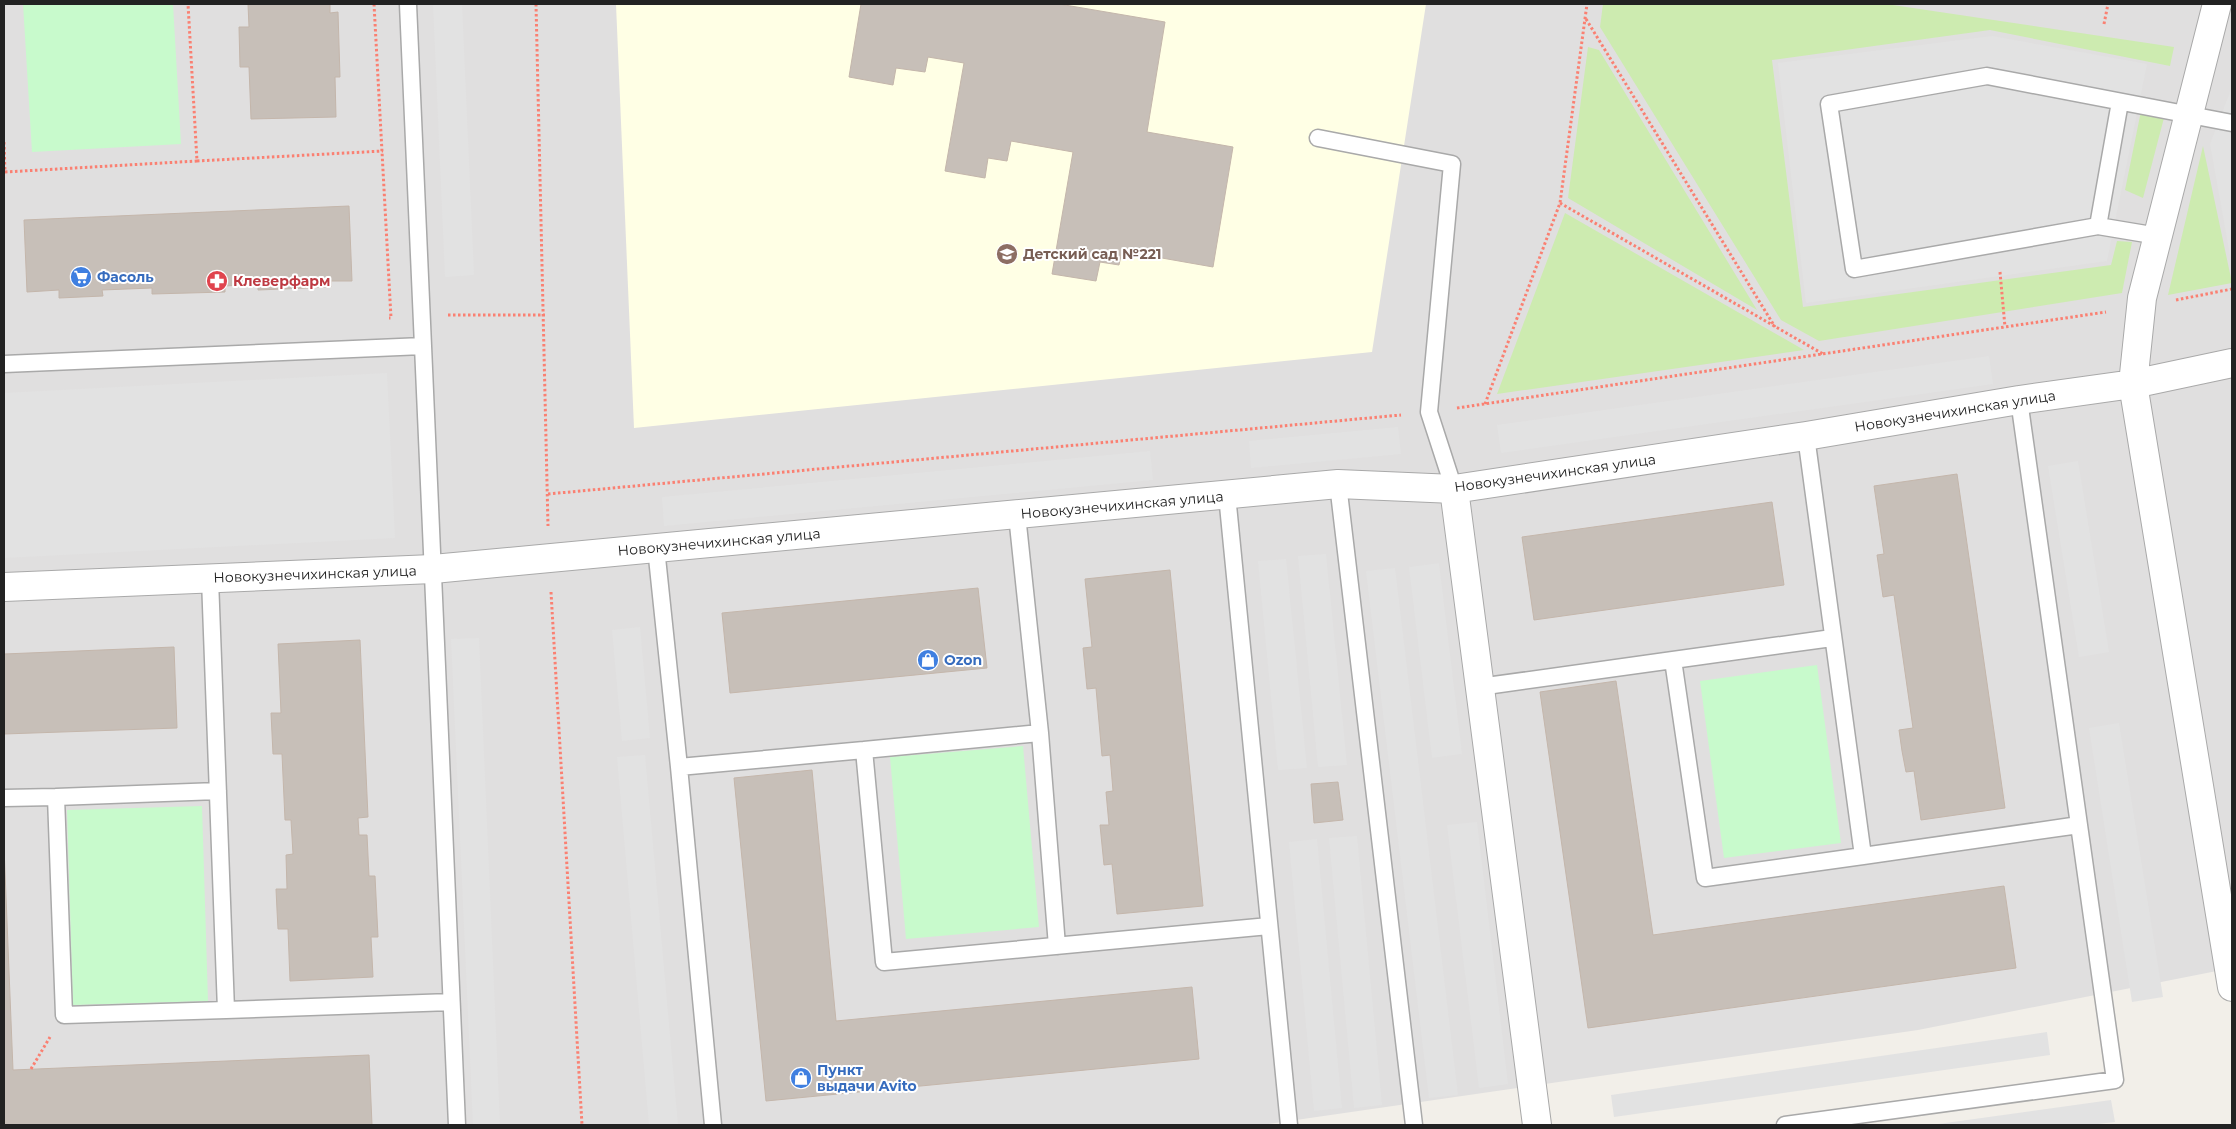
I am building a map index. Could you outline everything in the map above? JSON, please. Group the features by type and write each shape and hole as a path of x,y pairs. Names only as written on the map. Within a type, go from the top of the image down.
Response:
{"street":[{"path":"2216,4 2142,298 2133,384 2232,987"},
{"name":"Новокузнечихинская улица","path":"4,587 433,570 1338,484 1454,489 1806,436 2019,400 2231,368"},
{"path":"1454,489 1537,1125"}],"lane":[{"path":"408,4 457,1125"},
{"path":"2158,236 2098,226 1854,270 1829,104 1988,76 2232,123"},
{"path":"2098,226 2120,102"},
{"path":"1318,138 1452,164 1429,412 1454,489"},
{"path":"4,364 423,346"},
{"path":"1785,1125 2115,1080 2019,400"},
{"path":"1806,436 1863,856"},
{"path":"1338,484 1414,1125"},
{"path":"1227,495 1289,1125"},
{"path":"1017,515 1040,732 1057,946"},
{"path":"656,548 713,1125"},
{"path":"210,578 226,1010"},
{"path":"1479,687 1832,638"},
{"path":"1674,660 1705,878 2079,825"},
{"path":"679,767 1040,732"},
{"path":"864,750 884,962 1269,926"},
{"path":"4,798 218,792"},
{"path":"56,796 64,1016 452,1002"}],"path":[{"path":"188,4 197,161"},
{"path":"374,4 392,318 382,319"},
{"path":"1485,404 1560,203 1587,4"},
{"path":"2104,24 2108,4"},
{"path":"1585,19 1775,327"},
{"path":"4,142 5,173 414,150"},
{"path":"1560,203 1823,354"},
{"path":"1997,244 2005,327"},
{"path":"548,494 1429,412 2142,307 2232,289"},
{"path":"422,315 545,315"},
{"path":"31,1069 64,1016"}],"shaded area":[{"path":"4,4 2232,4 2232,968 1918,1030 1261,1125 4,1125"},
{"path":"433,4 462,4 474,275 445,277"},
{"name":"Детский сад №221","path":"616,4 1426,4 1372,352 634,428"},
{"path":"1992,36 2147,64 2107,261 1806,303 1778,63"},
{"path":"2232,87 2232,266 2210,144"},
{"path":"1989,356 1993,384 1501,453 1497,425"},
{"path":"387,373 395,538 4,558 4,393"},
{"path":"1398,427 1401,454 1251,468 1249,441"},
{"path":"1150,451 1153,480 664,526 662,497"},
{"path":"2078,461 2109,652 2079,657 2048,466"},
{"path":"1326,554 1347,765 1318,767 1298,556"},
{"path":"1286,559 1307,768 1278,770 1258,561"},
{"path":"1439,563 1462,754 1432,758 1409,567"},
{"path":"1395,568 1458,1095 1429,1098 1366,571"},
{"path":"640,627 650,738 622,741 612,630"},
{"path":"479,638 500,1125 473,1125 451,639"},
{"path":"2119,723 2163,997 2132,1002 2089,728"},
{"path":"645,755 678,1125 649,1125 617,757"},
{"path":"1477,822 1508,1084 1479,1088 1447,825"},
{"path":"1357,836 1382,1105 1354,1108 1329,838"},
{"path":"1317,839 1342,1108 1314,1111 1289,842"},
{"path":"2047,1032 2050,1055 1614,1117 1611,1095"},
{"path":"2111,1100 2115,1122 2089,1125 1931,1125"}],"green space":[{"path":"23,4 173,4 181,144 32,152"},
{"path":"1603,4 1886,4 2174,47 2170,66 1990,30 1772,60 1803,307 2111,265 2117,241 2132,242 2122,293 1819,341 1781,320 1600,27"},
{"path":"1588,47 1599,50 1757,310 1568,198"},
{"path":"2141,111 2165,114 2143,198 2125,190"},
{"path":"2203,146 2232,283 2168,295"},
{"path":"1565,213 1804,350 1497,394"},
{"path":"1817,665 1841,843 1724,858 1700,681"},
{"path":"1023,746 1039,927 906,939 890,757"},
{"path":"202,806 208,1001 73,1005 67,810"}],"building":[{"path":"248,4 330,4 330,13 338,12 340,77 335,77 336,117 251,119 249,67 240,67 239,27 249,27"},
{"path":"861,4 1059,4 1165,22 1147,132 1233,147 1213,267 1122,251 1119,265 1100,262 1096,281 1052,274 1073,152 1011,141 1007,161 988,158 985,178 945,171 964,63 928,57 925,72 896,68 893,85 849,77"},
{"path":"349,206 352,281 331,281 331,287 258,290 258,284 225,286 225,292 152,294 152,288 102,290 103,296 59,298 59,290 27,292 24,220"},
{"path":"1957,474 2005,808 1921,820 1914,771 1906,772 1899,730 1913,728 1894,595 1883,597 1877,555 1884,554 1874,486"},
{"path":"1772,502 1784,585 1534,620 1522,537"},
{"path":"1170,570 1203,906 1117,914 1112,864 1104,865 1100,825 1109,825 1106,792 1113,791 1110,755 1102,756 1096,688 1087,689 1083,648 1092,647 1085,579"},
{"path":"978,588 987,668 730,693 722,613"},
{"path":"360,640 368,817 358,818 359,835 367,835 369,876 375,876 378,937 371,937 373,977 290,981 288,929 278,929 276,889 287,889 286,855 293,854 291,820 285,820 282,754 273,754 271,713 281,713 278,644"},
{"path":"174,647 177,728 4,734 4,654"},
{"path":"1616,681 1653,935 2004,886 2016,968 1588,1028 1540,692"},
{"path":"812,770 836,1021 1192,987 1199,1059 766,1101 734,778"},
{"path":"1338,782 1343,820 1314,823 1311,784"},
{"path":"4,847 13,1070 369,1055 372,1125 4,1125"}],"place":[{"name":"Детский сад №221","path":"1007,254"},
{"name":"Фасоль","path":"81,277"},
{"name":"Клеверфарм","path":"217,281"},
{"name":"Ozon","path":"928,660"},
{"name":"Пункт выдачи Avito","path":"801,1078"}]}
